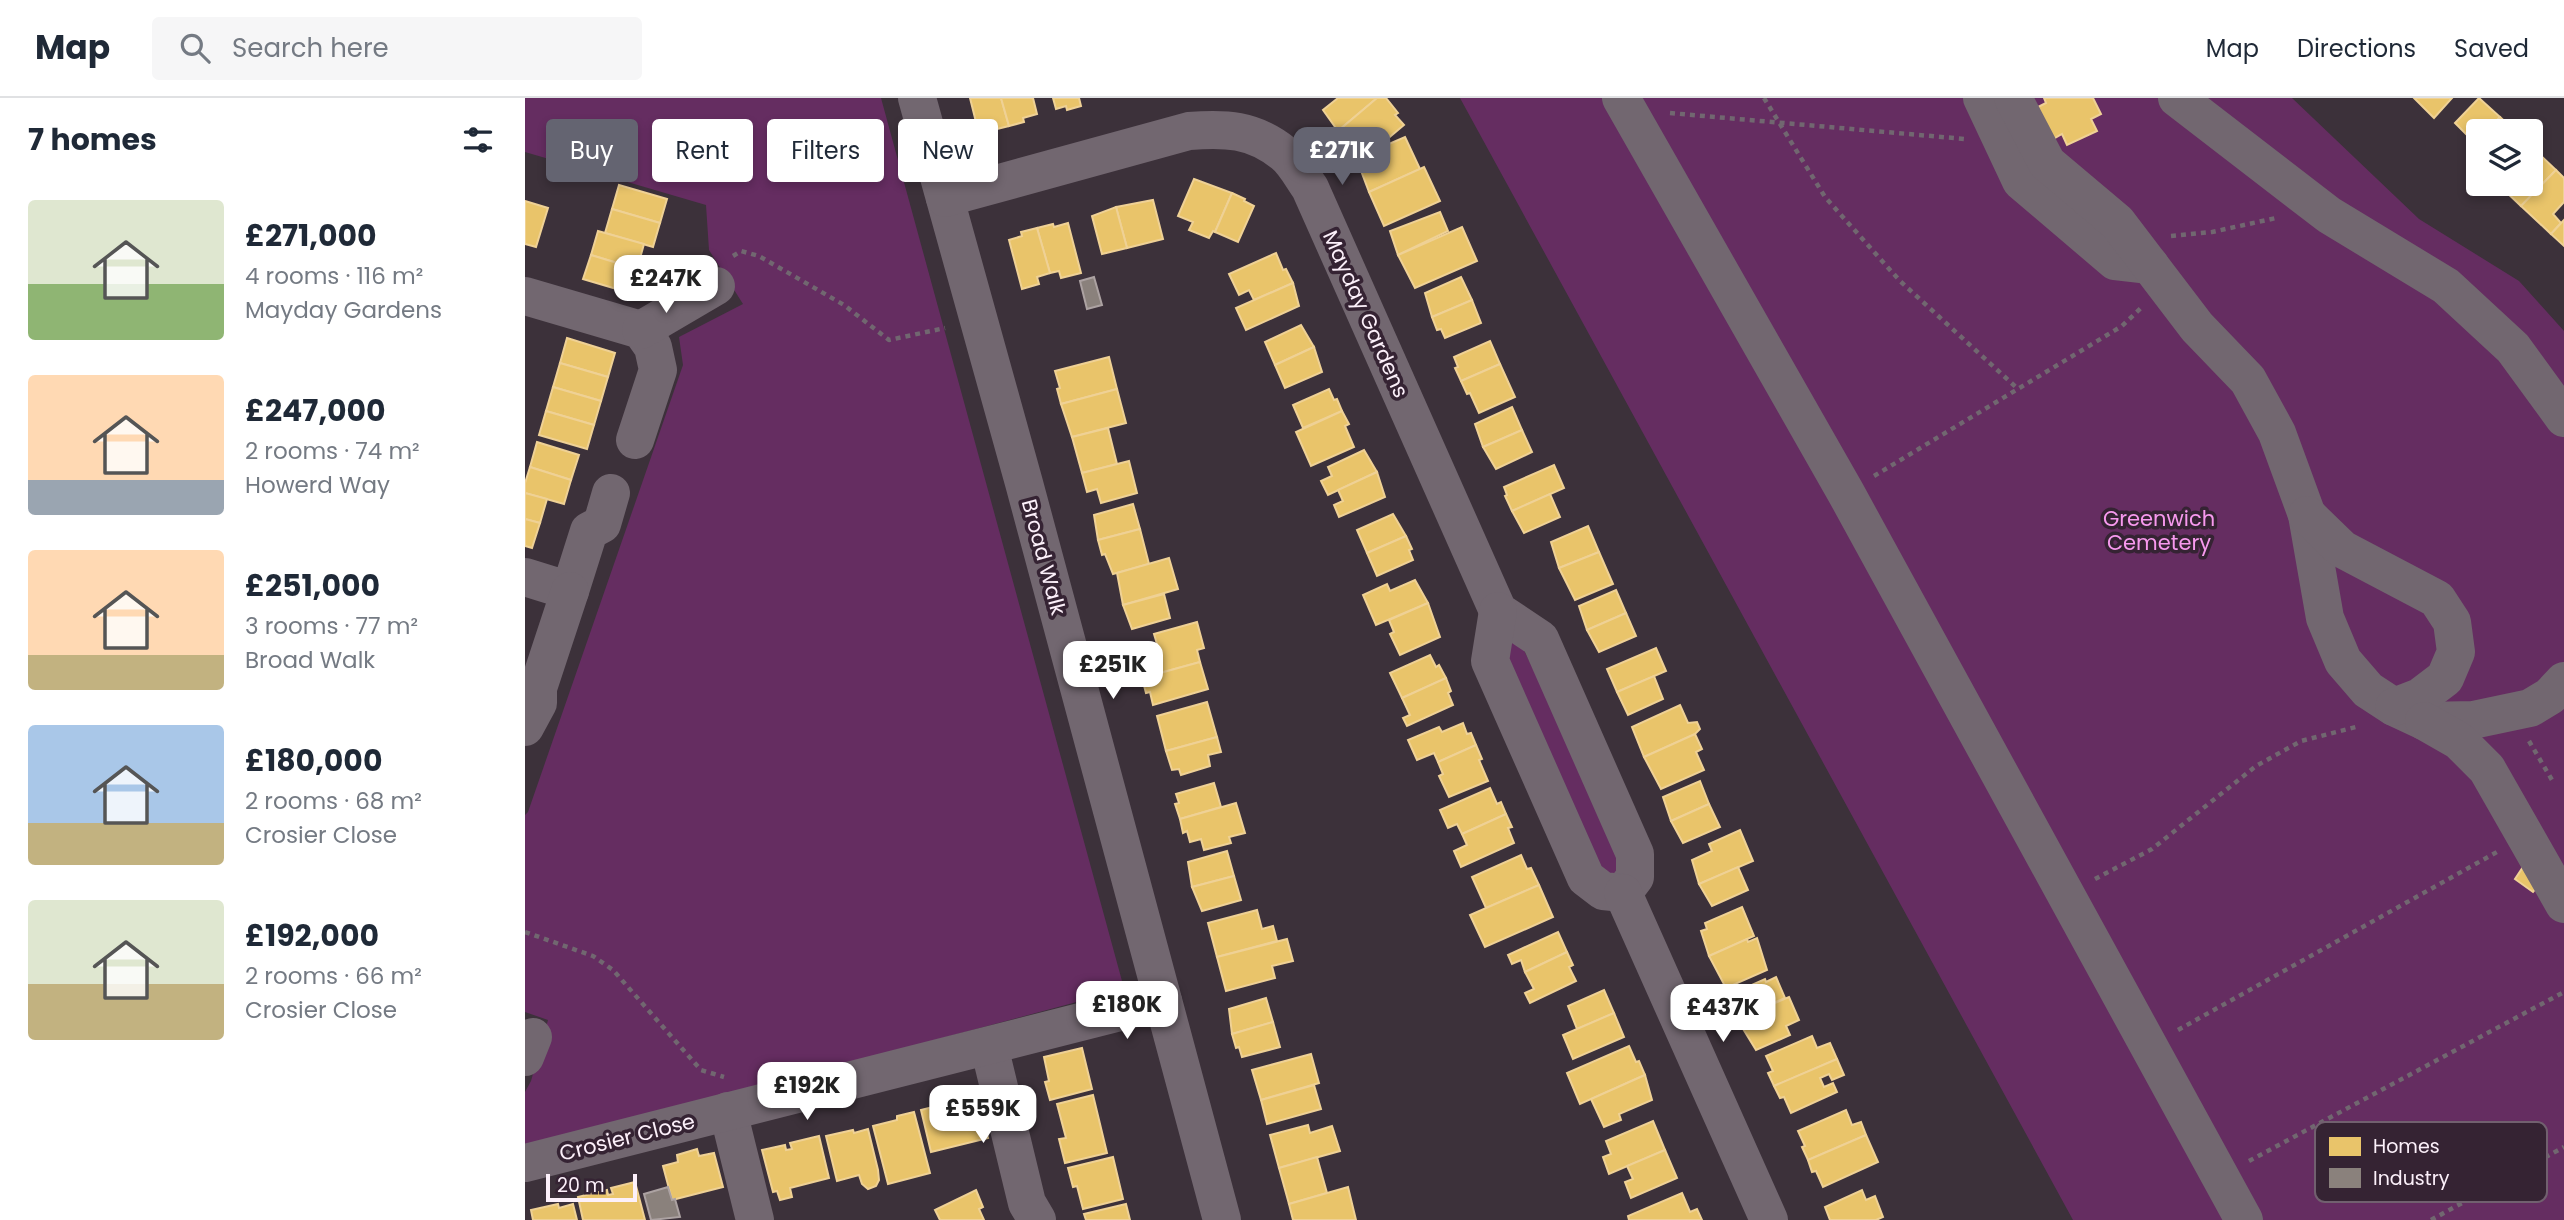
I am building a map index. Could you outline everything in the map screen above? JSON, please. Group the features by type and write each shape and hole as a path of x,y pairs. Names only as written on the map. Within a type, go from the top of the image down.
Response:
{"street":[{"name":"Broad Walk","path":"917,98 1221,1220"},
{"path":"1982,98 2021,181 2115,261 2157,275"},
{"path":"2013,98 2047,163 2117,222 2197,327 2248,380 2277,433 2307,515 2325,618 2343,661 2368,690 2459,741 2487,769 2564,904"},
{"path":"2178,98 2329,215 2446,286 2513,348 2564,418"},
{"path":"1624,104 1846,493 2244,1220"},
{"name":"Mayday Gardens","path":"945,198 1188,131 1225,128 1256,136 1285,154 1310,188 1498,611"},
{"path":"641,330 716,286"},
{"path":"525,296 641,330 653,346 658,370 635,440"},
{"path":"525,727 538,703 538,688 589,531 602,524 611,493"},
{"path":"2307,515 2342,549 2437,599 2452,622 2456,652 2445,678 2420,697 2409,714"},
{"path":"525,577 570,591"},
{"path":"1498,611 1540,639 1635,854 1635,877 1623,893 1603,891 1586,878 1490,661 1498,611"},
{"path":"2409,714 2473,720 2512,714 2530,708 2550,696 2564,681"},
{"path":"1623,893 1769,1220"},
{"name":"Crosier Close","path":"525,1163 1163,1001"},
{"path":"989,1046 1027,1203 1037,1220"},
{"path":"746,1107 755,1220"}],"path":[{"path":"1764,98 1825,197 1900,281 2018,389"},
{"path":"1624,104 1778,122 2003,142"},
{"path":"2123,231 2170,236 2212,232 2279,218"},
{"path":"716,286 716,265 741,251 759,256 844,305 889,340 949,326"},
{"path":"1846,493 2122,326 2157,275"},
{"path":"2066,895 2152,849 2256,766 2301,741 2409,714"},
{"path":"2512,714 2552,780"},
{"path":"2149,1046 2526,836"},
{"path":"525,932 593,956 613,970 701,1070 751,1085 746,1107"},
{"path":"2321,1122 2564,992"},
{"path":"2220,1176 2315,1125"},
{"path":"2547,1156 2564,1147"},
{"path":"2431,1220 2464,1202"}],"green space":[{"path":"525,98 881,98 898,160 898,182 904,182 1122,981 1114,992 525,1150 525,1092 531,1081 548,1020 525,1012 525,815 683,365 679,337 743,304 709,250 706,205 627,182 638,182 638,119 546,119 546,158 525,152"},
{"name":"Greenwich Cemetery","path":"1460,98 2292,98 2419,219 2519,281 2564,331 2564,1220 2073,1220"},
{"path":"1519,640 1624,855 1616,876 1600,874 1502,661 1506,646"}],"building: Homes":[{"path":"970,98 1001,98 1009,126 998,129 998,119 975,119"},
{"path":"1001,98 1033,98 1037,114 1023,118 1024,122 1009,126"},
{"path":"1053,98 1079,98 1081,106 1067,110 1066,106 1056,109"},
{"path":"1338,98 1377,98 1338,131 1323,110"},
{"path":"1377,98 1386,98 1404,125 1366,157 1358,146 1355,148 1338,131"},
{"path":"2044,98 2093,98 2101,114 2091,119 2097,131 2067,145 2062,134 2053,139 2038,107 2046,103"},
{"path":"2414,98 2452,98 2434,118"},
{"path":"2479,98 2500,117 2466,119 2466,134 2455,123"},
{"path":"1405,137 1420,169 1369,192 1360,168 1381,158 1377,149"},
{"path":"2543,158 2556,170 2543,183"},
{"path":"1424,167 1440,201 1384,226 1369,192"},
{"path":"2556,170 2564,178 2564,202 2553,214 2561,223 2551,234 2521,206 2531,196 2543,196 2543,183"},
{"path":"1194,179 1232,193 1215,232 1213,231 1209,238 1189,230 1193,222 1178,216"},
{"path":"619,185 667,199 660,223 612,209"},
{"path":"1232,193 1254,206 1238,242 1215,232"},
{"path":"2510,196 2531,196 2521,206"},
{"path":"1153,200 1163,239 1127,248 1116,207"},
{"path":"525,201 548,208 536,247 525,244"},
{"path":"1116,207 1127,248 1102,254 1092,216"},
{"path":"612,209 660,223 653,247 605,233"},
{"path":"1440,212 1448,231 1398,255 1390,231"},
{"path":"2564,220 2564,246 2551,234"},
{"path":"1068,223 1081,273 1061,278 1059,271 1050,273 1037,228"},
{"path":"1462,227 1477,261 1415,288 1398,255"},
{"path":"1037,228 1050,273 1037,277 1039,284 1022,289 1009,240 1022,236 1021,232"},
{"path":"598,231 644,244 637,269 591,255"},
{"path":"1276,253 1283,270 1286,269 1293,283 1254,300 1249,290 1239,295 1229,274"},
{"path":"591,255 637,269 630,293 583,279"},
{"path":"1461,277 1472,300 1432,317 1425,293"},
{"path":"1293,283 1299,306 1246,330 1236,308"},
{"path":"1472,300 1481,323 1445,338 1441,329 1437,330 1432,317"},
{"path":"1301,325 1314,347 1275,365 1265,342"},
{"path":"567,338 615,353 608,377 560,363"},
{"path":"1490,341 1500,364 1461,381 1455,368 1458,367 1454,357"},
{"path":"1314,347 1322,372 1285,388 1275,365"},
{"path":"1109,357 1117,389 1061,404 1055,371"},
{"path":"560,363 608,377 601,401 553,387"},
{"path":"1500,364 1515,397 1479,413 1461,381"},
{"path":"553,387 601,401 594,425 546,411"},
{"path":"1117,389 1126,423 1072,437 1061,404"},
{"path":"1329,389 1342,411 1303,428 1293,405"},
{"path":"1512,407 1522,430 1483,447 1475,424"},
{"path":"546,411 594,425 587,449 539,435"},
{"path":"1342,411 1349,424 1345,426 1354,447 1311,466 1296,432"},
{"path":"1108,428 1117,464 1082,473 1072,437"},
{"path":"1522,430 1532,452 1496,469 1483,447"},
{"path":"537,442 579,455 571,480 530,467"},
{"path":"1364,450 1377,472 1328,495 1321,481 1332,476 1328,467"},
{"path":"1129,461 1137,493 1101,503 1097,489 1087,492 1082,473"},
{"path":"1554,465 1564,488 1512,511 1504,487"},
{"path":"530,467 571,480 564,504 525,493"},
{"path":"1377,472 1385,497 1339,517 1334,505 1343,501 1338,490"},
{"path":"525,493 547,499 540,523 525,519"},
{"path":"1550,494 1560,517 1524,533 1512,511"},
{"path":"1133,504 1140,529 1098,540 1094,515"},
{"path":"1393,514 1406,536 1367,553 1357,530"},
{"path":"525,519 540,523 532,548 525,546"},
{"path":"1588,526 1599,552 1559,568 1551,542"},
{"path":"1140,529 1149,564 1113,574 1105,554 1102,555 1098,540"},
{"path":"1406,536 1412,549 1409,550 1413,560 1377,576 1367,553"},
{"path":"1599,552 1613,584 1575,600 1559,568"},
{"path":"1169,558 1178,589 1123,605 1117,573"},
{"path":"1415,580 1428,603 1376,625 1363,595 1387,584 1390,591"},
{"path":"1616,590 1626,613 1587,630 1579,606"},
{"path":"1164,594 1170,618 1132,629 1123,605"},
{"path":"1428,603 1440,637 1400,655 1390,634 1394,632 1389,620"},
{"path":"1626,613 1636,636 1599,652 1587,630"},
{"path":"1197,622 1204,648 1197,650 1200,662 1142,678 1138,649 1157,644 1154,634"},
{"path":"1656,648 1666,671 1617,692 1607,669"},
{"path":"1430,655 1446,678 1402,698 1390,673"},
{"path":"1200,662 1208,689 1153,705 1150,692 1146,693 1142,678"},
{"path":"1654,676 1663,699 1628,715 1617,692"},
{"path":"1446,678 1453,705 1407,726 1403,718 1410,715 1402,698"},
{"path":"1207,702 1217,737 1166,751 1157,716"},
{"path":"1680,705 1688,723 1697,722 1700,729 1695,734 1644,757 1632,727"},
{"path":"1463,723 1467,734 1471,733 1476,745 1438,762 1434,753 1417,760 1408,740 1439,727 1442,732"},
{"path":"1695,734 1702,749 1696,752 1704,770 1661,789 1644,757"},
{"path":"1217,737 1221,752 1208,755 1210,766 1181,775 1179,769 1172,770 1166,751"},
{"path":"1476,745 1488,781 1449,797 1439,776 1443,774 1438,762"},
{"path":"1700,781 1709,804 1671,821 1663,797"},
{"path":"1214,783 1221,807 1180,819 1175,804 1179,803 1176,794"},
{"path":"1490,788 1497,804 1501,802 1506,814 1462,834 1457,824 1448,828 1440,810"},
{"path":"1236,803 1245,833 1229,837 1231,843 1204,850 1201,839 1190,842 1187,831 1183,833 1180,819"},
{"path":"1709,804 1720,827 1683,843 1671,821"},
{"path":"1506,814 1512,827 1508,828 1514,843 1461,867 1454,851 1467,845 1462,834"},
{"path":"1740,830 1753,861 1699,884 1692,860 1712,851 1709,844"},
{"path":"1227,851 1234,876 1192,887 1188,862"},
{"path":"1521,855 1539,885 1486,908 1472,877"},
{"path":"1738,867 1748,890 1712,906 1699,884"},
{"path":"2523,867 2542,881 2533,892 2515,879"},
{"path":"1234,876 1241,900 1202,911 1192,887"},
{"path":"1539,885 1553,917 1485,947 1470,915"},
{"path":"1742,907 1754,936 1709,956 1701,931 1707,929 1705,923"},
{"path":"1257,910 1262,929 1273,926 1277,941 1217,957 1208,923"},
{"path":"1558,932 1567,952 1525,972 1521,960 1512,964 1508,955"},
{"path":"1757,938 1767,970 1726,988 1709,956 1747,939 1748,942"},
{"path":"1287,939 1293,961 1272,966 1275,978 1226,991 1217,957"},
{"path":"1567,952 1573,965 1569,967 1576,981 1530,1003 1525,993 1534,989 1525,972"},
{"path":"1776,977 1785,998 1737,1019 1729,995"},
{"path":"1604,990 1614,1013 1577,1029 1568,1006"},
{"path":"1789,997 1799,1020 1786,1026 1790,1035 1756,1050 1737,1019"},
{"path":"1266,998 1273,1022 1232,1034 1229,1009"},
{"path":"1614,1013 1624,1037 1573,1059 1563,1035"},
{"path":"1273,1022 1280,1047 1242,1057 1232,1034"},
{"path":"1812,1036 1817,1048 1830,1043 1837,1059 1774,1086 1768,1073 1773,1071 1766,1056"},
{"path":"1629,1046 1645,1075 1580,1104 1567,1073"},
{"path":"1082,1048 1092,1089 1050,1100 1045,1082 1049,1081 1044,1057"},
{"path":"1311,1054 1319,1083 1261,1100 1252,1070"},
{"path":"1837,1059 1844,1075 1832,1080 1829,1074 1820,1078 1824,1087 1833,1083 1837,1092 1791,1113 1784,1097 1780,1098 1774,1086"},
{"path":"1645,1075 1652,1100 1619,1114 1621,1120 1604,1127 1591,1099"},
{"path":"1314,1085 1321,1109 1267,1124 1261,1100"},
{"path":"1093,1095 1107,1153 1065,1163 1059,1139 1066,1138 1057,1104"},
{"path":"977,1096 988,1138 931,1152 921,1110"},
{"path":"1846,1110 1852,1125 1861,1122 1866,1135 1808,1160 1798,1131"},
{"path":"914,1112 930,1173 888,1184 873,1126"},
{"path":"1653,1121 1665,1150 1609,1174 1603,1157 1611,1154 1606,1141"},
{"path":"1308,1125 1310,1133 1332,1126 1340,1151 1279,1168 1270,1135"},
{"path":"868,1129 878,1170 879,1180 876,1186 868,1189 862,1184 859,1175 837,1181 826,1136"},
{"path":"1866,1135 1878,1162 1823,1187 1816,1171 1812,1172 1808,1160"},
{"path":"819,1136 829,1178 790,1188 792,1197 780,1200 777,1191 773,1192 762,1150 785,1145 786,1150 792,1149 790,1143"},
{"path":"697,1149 699,1156 714,1153 723,1187 672,1200 663,1166 678,1162 677,1155"},
{"path":"1665,1150 1677,1178 1631,1198 1625,1182 1633,1179 1627,1166"},
{"path":"1113,1157 1123,1199 1083,1209 1077,1186 1073,1187 1068,1168"},
{"path":"1317,1157 1327,1193 1289,1204 1279,1168"},
{"path":"635,1182 645,1220 583,1220 578,1197 607,1190 608,1195 613,1194 611,1188"},
{"path":"1348,1187 1356,1220 1293,1220 1289,1204"},
{"path":"976,1190 983,1207 979,1209 984,1220 940,1220 935,1210"},
{"path":"1862,1190 1866,1200 1875,1196 1883,1217 1876,1220 1830,1220 1825,1207"},
{"path":"1682,1193 1690,1212 1697,1209 1702,1220 1629,1220 1628,1216"},
{"path":"558,1204 559,1208 573,1204 577,1220 533,1220 531,1210"},
{"path":"1126,1204 1130,1220 1086,1220 1084,1214"}],"building: Industry":[{"path":"1094,277 1102,305 1087,309 1080,281"},
{"path":"668,1187 680,1217 651,1220 644,1194"}]}
